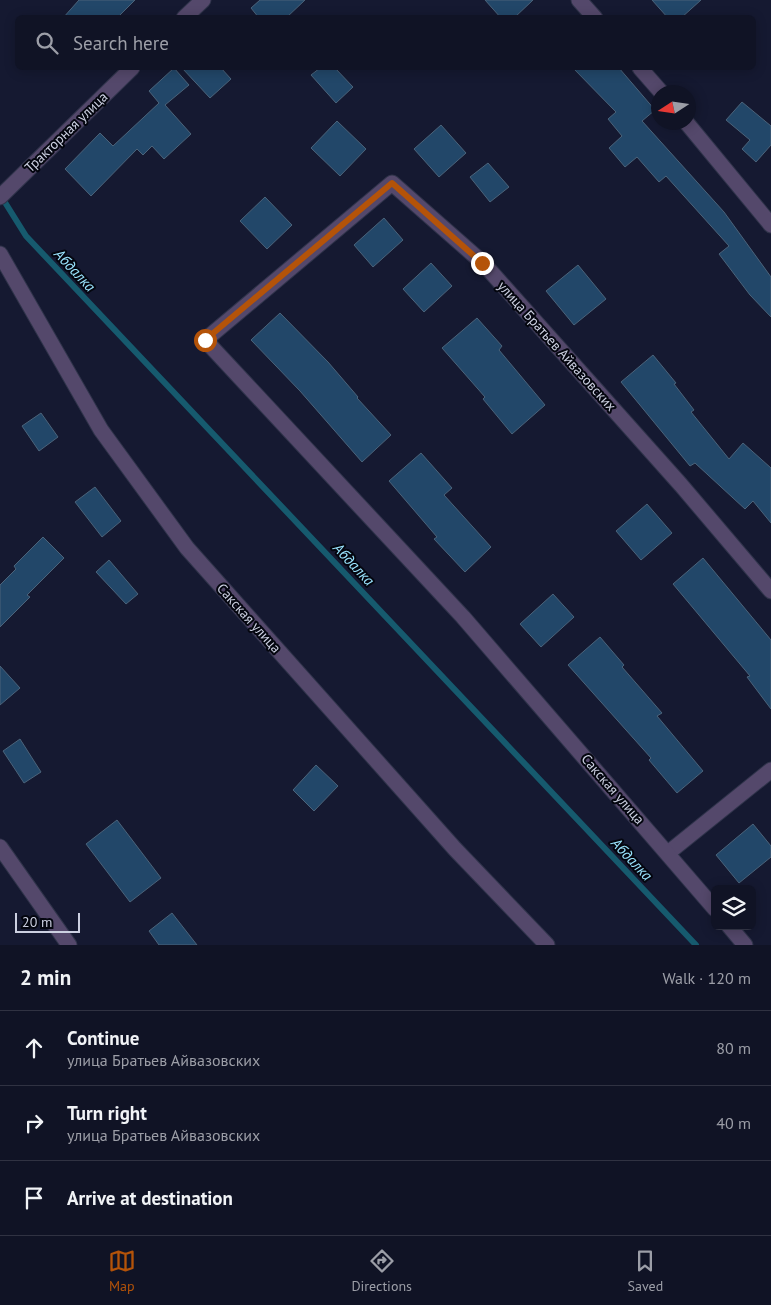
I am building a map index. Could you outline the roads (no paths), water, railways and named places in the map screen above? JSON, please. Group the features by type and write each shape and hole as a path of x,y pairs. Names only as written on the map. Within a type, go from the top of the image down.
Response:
{"street":[{"path":"187,15 203,0"},
{"path":"579,0 593,15"},
{"name":"Тракторная улица","path":"0,197 25,170 130,70"},
{"path":"642,70 655,85"},
{"path":"693,130 771,225"},
{"name":"улица Братьев Айвазовских","path":"205,340 392,183 482,263 681,485 771,591"},
{"name":"Сакская улица","path":"0,254 101,430 188,548 448,842 547,945"},
{"name":"Сакская улица","path":"205,340 463,617 711,904"},
{"path":"668,853 771,770"},
{"path":"0,847 69,945"},
{"path":"732,930 745,945"}],"waterway":[{"name":"Абдалка","path":"1,196 26,236 696,945"}]}
